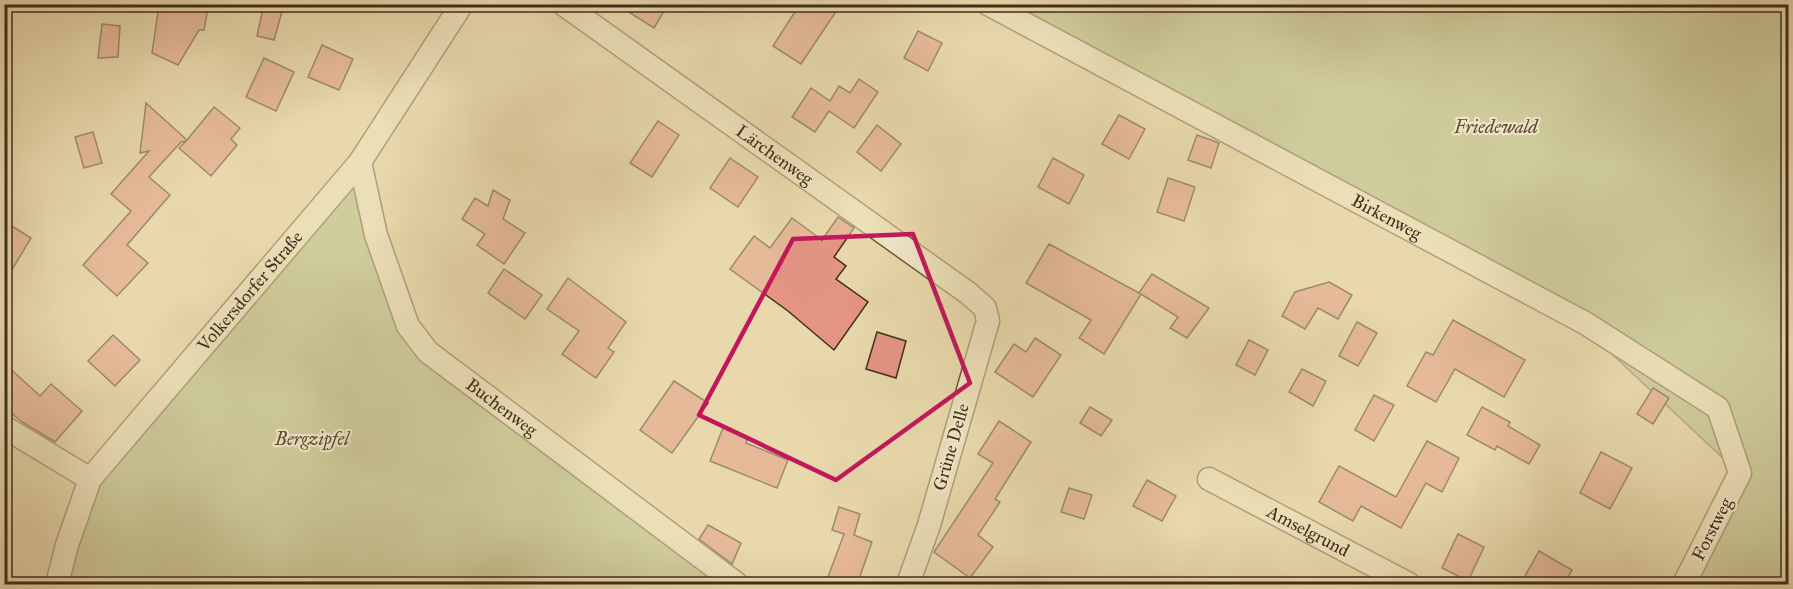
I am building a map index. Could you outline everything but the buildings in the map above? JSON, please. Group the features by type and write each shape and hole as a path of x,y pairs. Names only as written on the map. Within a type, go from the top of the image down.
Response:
{"street":[{"name":"Volkersdorfer Straße","path":"57,585 67,545 90,479 360,162 462,4"},
{"name":"Lärchenweg","path":"563,4 968,293 985,308"},
{"name":"Birkenweg","path":"988,4 1586,322 1718,408 1740,473"},
{"name":"Buchenweg","path":"360,162 376,235 408,326 428,352 737,585"},
{"name":"Grüne Delle","path":"908,585 988,321 985,308"},
{"path":"4,427 90,479"},
{"name":"Forstweg","path":"1684,585 1740,473"},
{"name":"Amselgrund","path":"1209,479 1408,585"}],"highlighted area":[{"path":"913,234 970,383 836,480 699,415 793,239"}],"green space":[{"name":"Friedewald","path":"1002,5 1788,5 1788,584 1691,584 1745,479 1548,294"},
{"name":"Bergzipfel","path":"360,162 407,326 712,567 705,584 57,584 90,479"}]}
